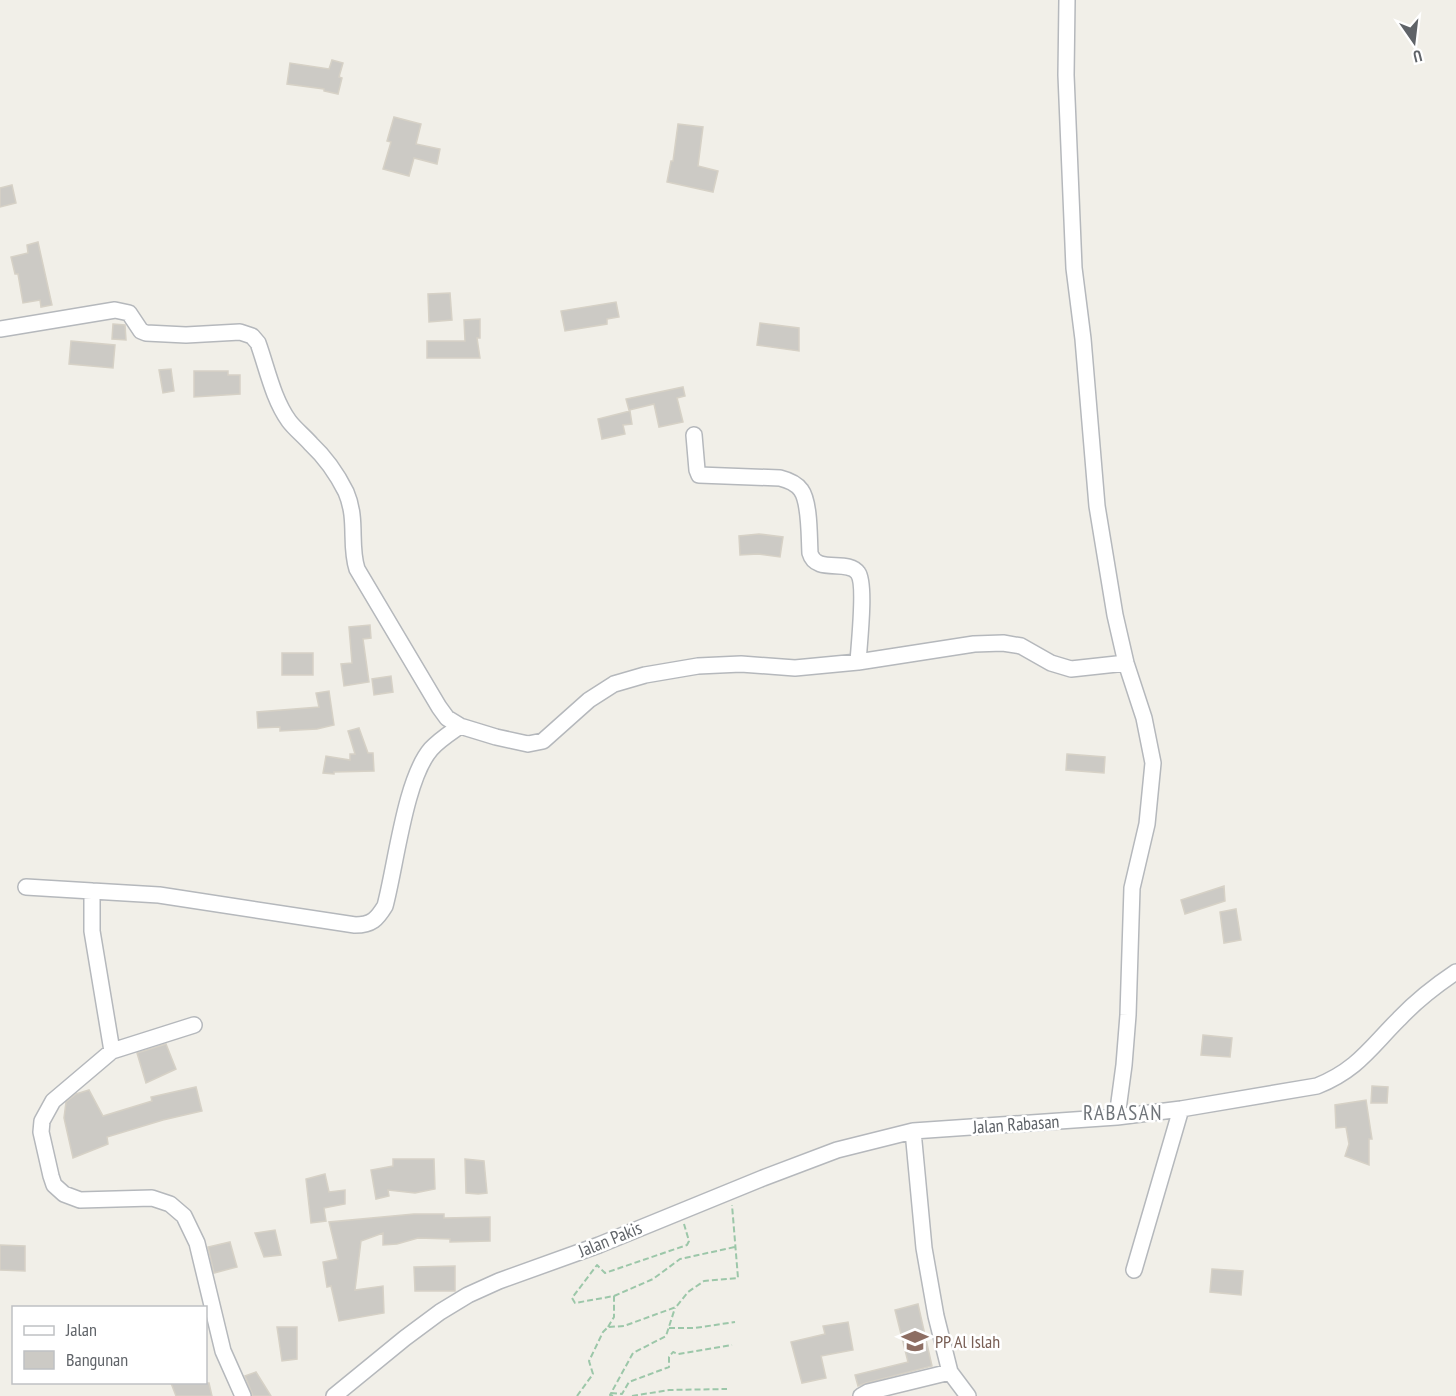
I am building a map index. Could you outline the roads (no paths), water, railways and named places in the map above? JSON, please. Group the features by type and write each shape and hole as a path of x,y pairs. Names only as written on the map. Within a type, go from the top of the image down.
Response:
{"street":[{"path":"1067,0 1066,75 1074,268 1083,339 1097,506 1115,615 1126,663 1144,718 1153,763 1147,824 1132,888 1128,1015 1117,1117"},
{"path":"0,329 116,310 129,313 141,331 146,333 186,335 233,331 252,336 258,344 283,411 292,425 336,473 345,491 354,520 354,555 357,569 439,707 447,718 460,726 507,740 528,744 536,743 553,734 589,700 614,684 645,675 698,666 741,664 795,668 858,662 975,644 1003,643 1021,646 1051,663 1071,669 1126,663"},
{"path":"694,435 697,470 700,475 780,478 800,488 806,500 811,557 820,564 854,569 860,575 858,662"},
{"path":"26,887 159,895 355,925 371,923 385,906 408,802 423,760 431,749 460,726"},
{"path":"92,891 92,931 112,1051"},
{"name":"Jalan Rabasan","path":"913,1131 1117,1117 1296,1091 1335,1079 1362,1059 1430,990 1456,972"},
{"path":"194,1025 112,1051 53,1101 45,1112 41,1132 51,1176 58,1190 72,1198 103,1200 152,1198 170,1204 184,1216 197,1243 223,1351 243,1396"},
{"path":"1134,1270 1181,1109"},
{"path":"913,1131 924,1248 936,1316 950,1372 968,1396"},
{"name":"Jalan Pakis","path":"334,1396 405,1338 468,1295 837,1150 913,1131"},
{"path":"861,1396 868,1392 950,1372"}],"place":[{"name":"PP Al Islah","path":"915,1341"}],"district":[{"name":"RABASAN","path":"1123,1112"}]}
